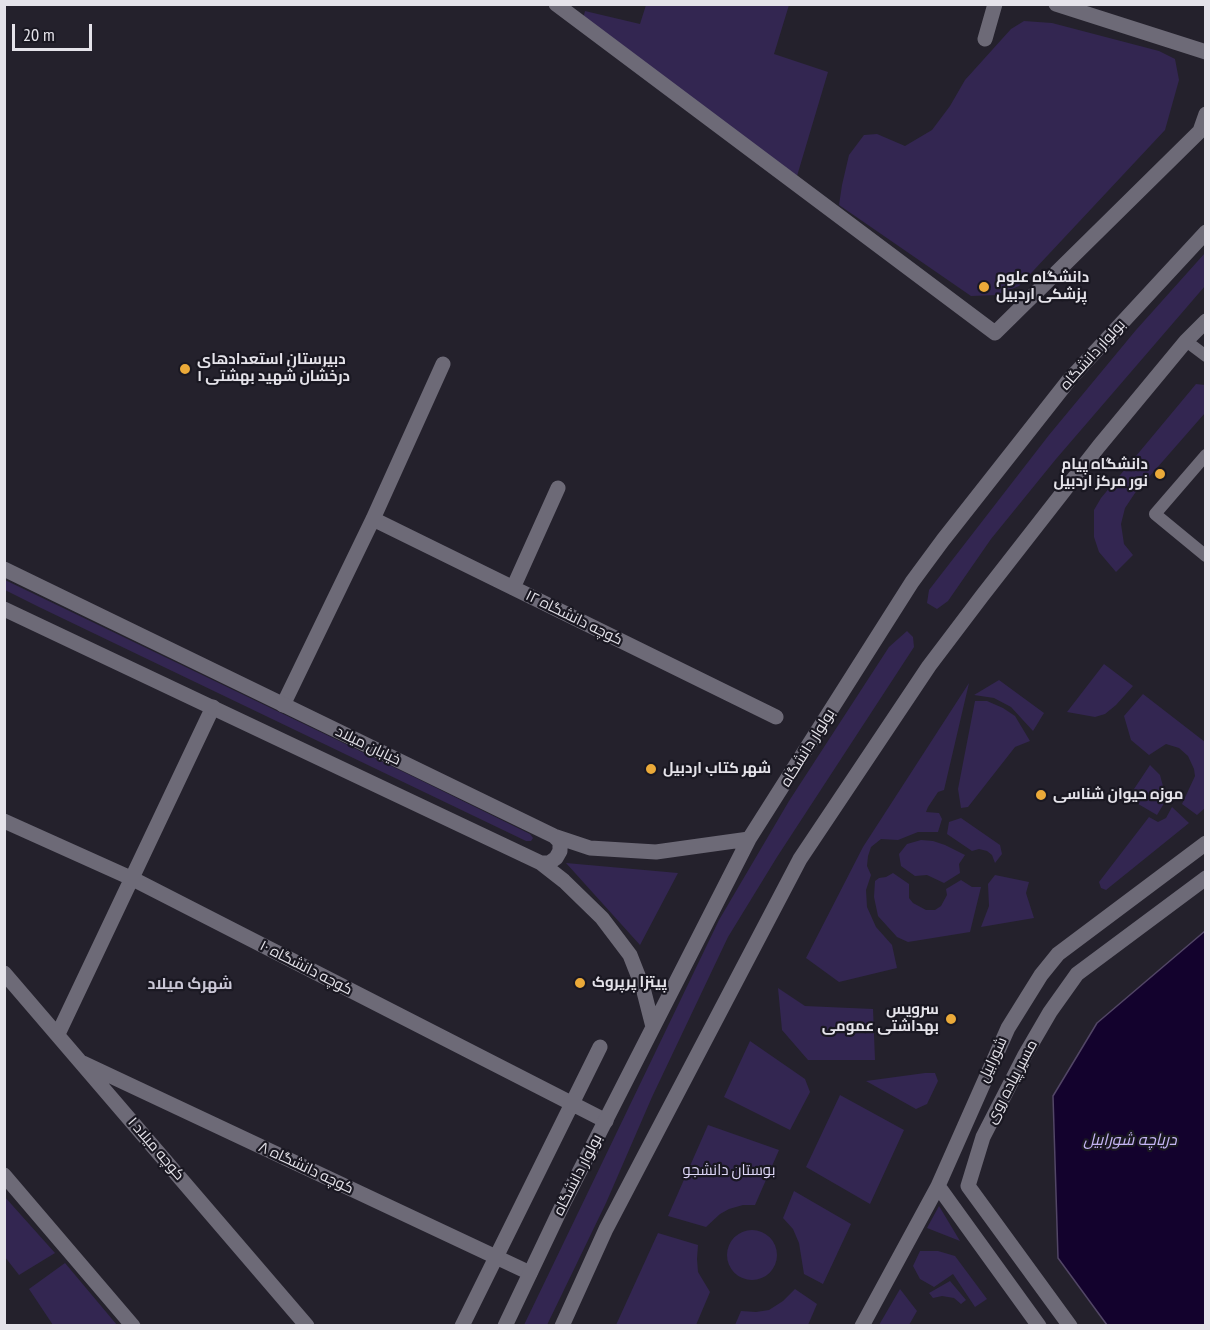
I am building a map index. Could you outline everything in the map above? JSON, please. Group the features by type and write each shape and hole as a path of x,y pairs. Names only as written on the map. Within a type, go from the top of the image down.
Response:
{"street":[{"path":"556,4 995,333 1200,131 1206,114"},
{"path":"985,39 995,4"},
{"path":"1056,4 1206,52"},
{"name":"بولوار دانشگاه","path":"505,1326 749,839 906,591 943,540 1069,380 1206,232"},
{"path":"562,1326 611,1218 800,859 929,666 1099,446 1186,341 1206,321"},
{"path":"283,705 373,519 443,364"},
{"path":"513,588 558,488"},
{"name":"کوچه دانشگاه ۱۲","path":"373,519 776,717"},
{"name":"خیابان میلاد","path":"4,569 554,836 590,848 656,852 749,839"},
{"name":"خیابان میلاد","path":"4,609 541,863 603,918 630,955 643,988 653,1027"},
{"path":"58,1034 213,707"},
{"name":"کوچه دانشگاه ۱۰","path":"4,821 133,879 606,1121"},
{"path":"541,863 549,863 560,851 560,842 554,836"},
{"name":"شورابیل","path":"862,1326 938,1186 1008,1028 1041,975 1058,954 1206,843"},
{"name":"مسیر پیاده روی","path":"1070,1326 968,1186 983,1137 1050,1012 1077,974 1206,879"},
{"name":"کوچه میلاد ۱","path":"4,973 307,1326"},
{"path":"462,1326 600,1047"},
{"name":"کوچه دانشگاه ۸","path":"83,1063 530,1273"},
{"path":"4,1176 133,1326"},
{"path":"938,1186 1039,1326"}],"lane":[{"path":"1186,341 1206,356"},
{"path":"1206,455 1155,514 1206,556"}],"green space":[{"path":"646,5 789,5 774,54 828,72 797,176 583,19 585,11 640,24"},
{"path":"1024,21 1052,23 1159,51 1175,59 1179,80 1165,130 1019,286 997,295 971,296 839,205 842,185 849,155 864,135 877,134 905,146 932,130 950,106 965,80 1011,29"},
{"path":"1205,253 1205,286 1056,459 991,539 948,601 937,609 927,603 929,590 1049,435 1136,330"},
{"path":"1196,384 1205,385 1205,413 1135,493 1125,508 1121,524 1124,544 1133,555 1116,572 1099,552 1094,537 1094,510 1101,498"},
{"path":"5,580 416,778 530,834 533,838 531,841 526,841 39,607 5,590"},
{"path":"907,631 913,637 914,647 777,857 728,937 652,1097 606,1203 547,1325 524,1325 719,920 789,801 889,647"},
{"path":"1104,664 1133,686 1105,714 1095,717 1067,712"},
{"path":"999,680 1044,713 1033,731 1011,707 994,698 974,695"},
{"path":"969,683 944,790 938,792 926,812 939,813 942,819 938,832 918,832 898,840 881,839 871,847 868,856 867,866 871,875 866,890 867,907 876,927 892,945 897,968 839,982 806,958 863,847"},
{"path":"1143,694 1205,742 1205,808 1197,815 1182,804 1195,776 1188,756 1179,748 1166,744 1149,755 1131,740 1124,716"},
{"path":"975,701 987,701 1015,716 1030,741 1015,747 968,807 961,808 958,789"},
{"path":"1150,765 1160,775 1165,794 1163,805 1157,815 1128,798"},
{"path":"1172,807 1189,823 1106,890 1101,888 1099,882 1149,817 1158,822 1166,818"},
{"path":"961,818 1000,845 1002,854 995,863 992,855 987,851 979,849 972,851 947,834 949,822"},
{"path":"921,840 945,845 965,855 959,864 960,873 944,883 927,875 915,876 901,866 899,854 907,844"},
{"path":"566,863 678,873 640,945"},
{"path":"893,873 909,884 909,898 913,903 926,910 935,910 941,906 947,895 946,889 961,880 972,887 981,887 970,932 908,942 897,937 878,916 874,897 875,881"},
{"path":"995,875 1029,882 1026,893 1034,918 981,927 989,906 988,884"},
{"path":"778,988 805,1006 873,1009 875,1060 808,1060 782,1030"},
{"name":"بوستان دانشجو","path":"750,1041 805,1079 810,1092 790,1130 724,1097"},
{"path":"935,1073 938,1081 927,1104 916,1109 866,1081"},
{"name":"بوستان دانشجو","path":"840,1095 904,1130 870,1204 806,1167"},
{"name":"بوستان دانشجو","path":"708,1125 779,1150 755,1205 743,1205 729,1209 706,1227 668,1216"},
{"name":"بوستان دانشجو","path":"794,1191 851,1224 823,1284 804,1274 799,1243 793,1229 783,1218"},
{"path":"4,1196 55,1253 19,1275 5,1257"},
{"path":"939,1206 960,1241 927,1228"},
{"path":"752,1230 761,1232 772,1241 777,1255 775,1264 766,1275 752,1280 743,1278 732,1269 727,1255 729,1246 738,1235"},
{"path":"658,1233 698,1245 698,1272 710,1292 696,1325 616,1325"},
{"path":"920,1251 938,1251 955,1256 987,1299 975,1307 953,1274 934,1287 920,1279 913,1266"},
{"path":"65,1263 117,1325 53,1325 29,1289"},
{"path":"950,1281 966,1300 961,1304 954,1298 942,1296 933,1298 929,1293"},
{"path":"795,1289 817,1304 808,1325 735,1325 741,1311 769,1310"},
{"path":"900,1289 917,1311 909,1325 879,1325"}],"water":[{"name":"دریاچه شورابیل","path":"1205,931 1205,1325 1107,1325 1058,1258 1053,1096 1097,1023"}],"place":[{"name":"دانشگاه علوم پزشکی اردبیل","path":"984,287"},
{"name":"دبیرستان استعدادهای درخشان شهید بهشتی ۱","path":"185,369"},
{"name":"دانشگاه پیام نور مرکز اردبیل","path":"1160,474"},
{"name":"شهر کتاب اردبیل","path":"651,769"},
{"name":"موزه حیوان شناسی","path":"1041,795"},
{"name":"پیتزا پرپروک","path":"580,983"},
{"name":"سرویس بهداشتی عمومی","path":"951,1019"}],"district":[{"name":"شهرک میلاد","path":"190,984"}]}
